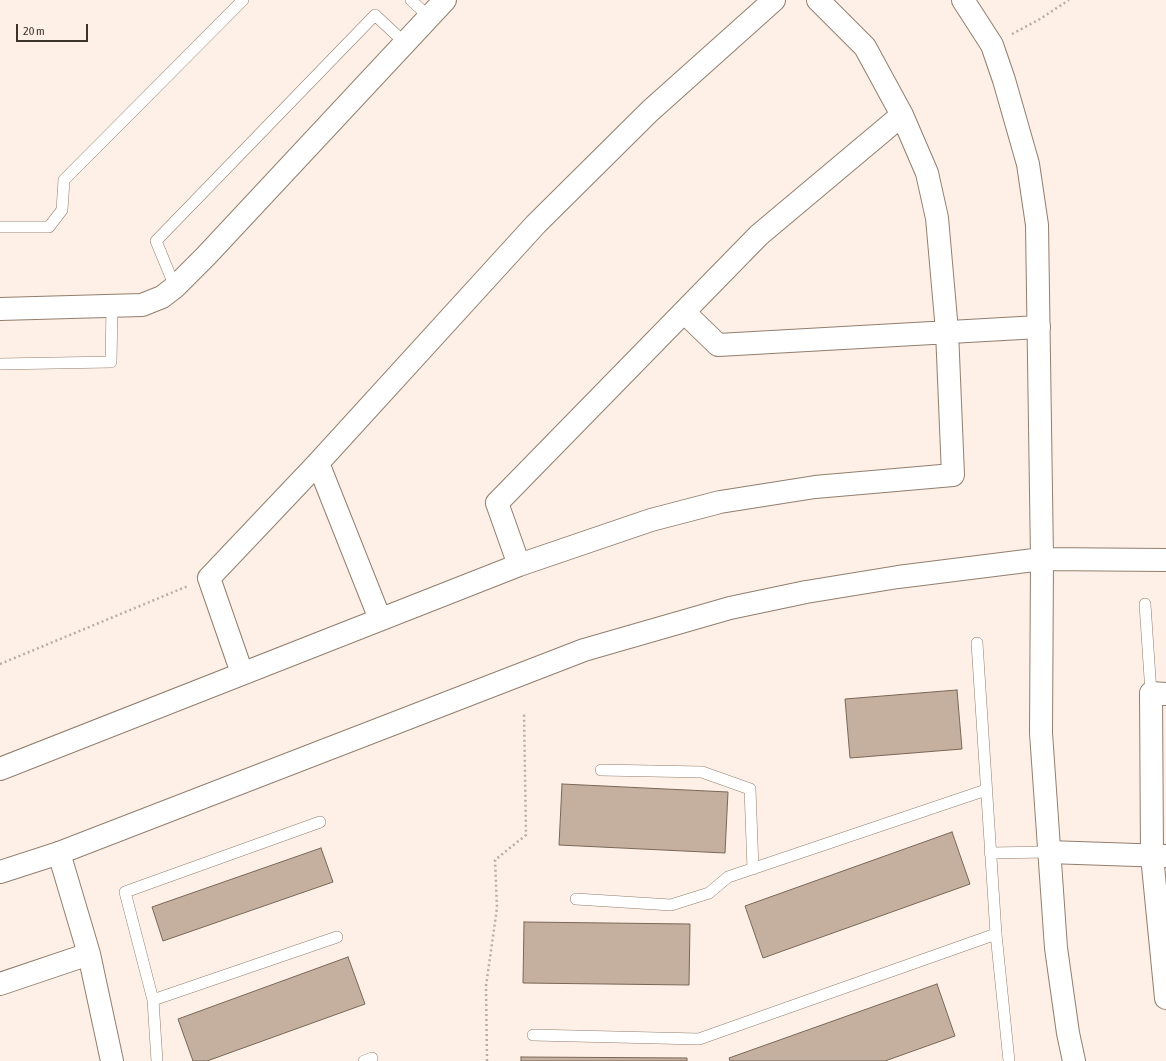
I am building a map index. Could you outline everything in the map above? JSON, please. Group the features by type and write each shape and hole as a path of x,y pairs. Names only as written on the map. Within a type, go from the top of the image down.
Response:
{"street":[{"path":"0,309 142,305 162,297 175,287 206,256 445,0"},
{"path":"242,673 209,578 318,463 536,224 650,110 774,0"},
{"path":"0,769 518,565 651,520 720,502 815,487 953,475 947,331 937,218 927,173 902,115 865,47 818,0"},
{"path":"963,0 992,45 1004,80 1028,164 1037,225 1042,559 1041,733 1048,852 1056,948 1068,1033 1074,1061"},
{"path":"518,565 497,503 759,235 902,115"},
{"path":"684,312 718,345 1039,327"},
{"path":"318,463 380,619"},
{"path":"0,872 59,853 584,650 730,608 806,592 898,577 1042,559 1166,560"},
{"path":"1159,694 1159,856 1166,998"},
{"path":"1048,852 1159,856"},
{"path":"59,853 89,954 112,1061"},
{"path":"0,984 89,954"}],"lane":[{"path":"0,227 49,227 62,210 64,180 243,0"},
{"path":"411,0 429,17"},
{"path":"175,287 156,241 375,15 405,43"},
{"path":"0,364 111,362 112,306"},
{"path":"1145,604 1159,694"},
{"path":"977,643 996,934 1009,1061"},
{"path":"601,770 702,772 750,789 753,868"},
{"path":"576,899 671,905 709,893 728,877 986,790"},
{"path":"157,1061 152,1000 125,892 320,822"},
{"path":"990,853 1048,852"},
{"path":"533,1035 699,1039 996,934"},
{"path":"152,1000 336,938"}],"path":[{"path":"992,45 1040,19 1069,0"},
{"path":"0,664 209,578"},
{"path":"487,1061 486,986 497,908 495,860 526,835 524,712"}],"building":[{"path":"957,690 962,749 850,758 845,699"},
{"path":"562,784 728,792 725,853 559,845"},
{"path":"952,832 970,884 763,958 745,906"},
{"path":"321,848 333,882 163,941 152,907"},
{"path":"524,922 690,924 689,985 523,983"},
{"path":"348,957 365,1004 207,1061 193,1061 178,1019"},
{"path":"937,984 955,1036 885,1061 730,1061 729,1058"},
{"path":"521,1057 687,1058 687,1061 521,1061"}]}
